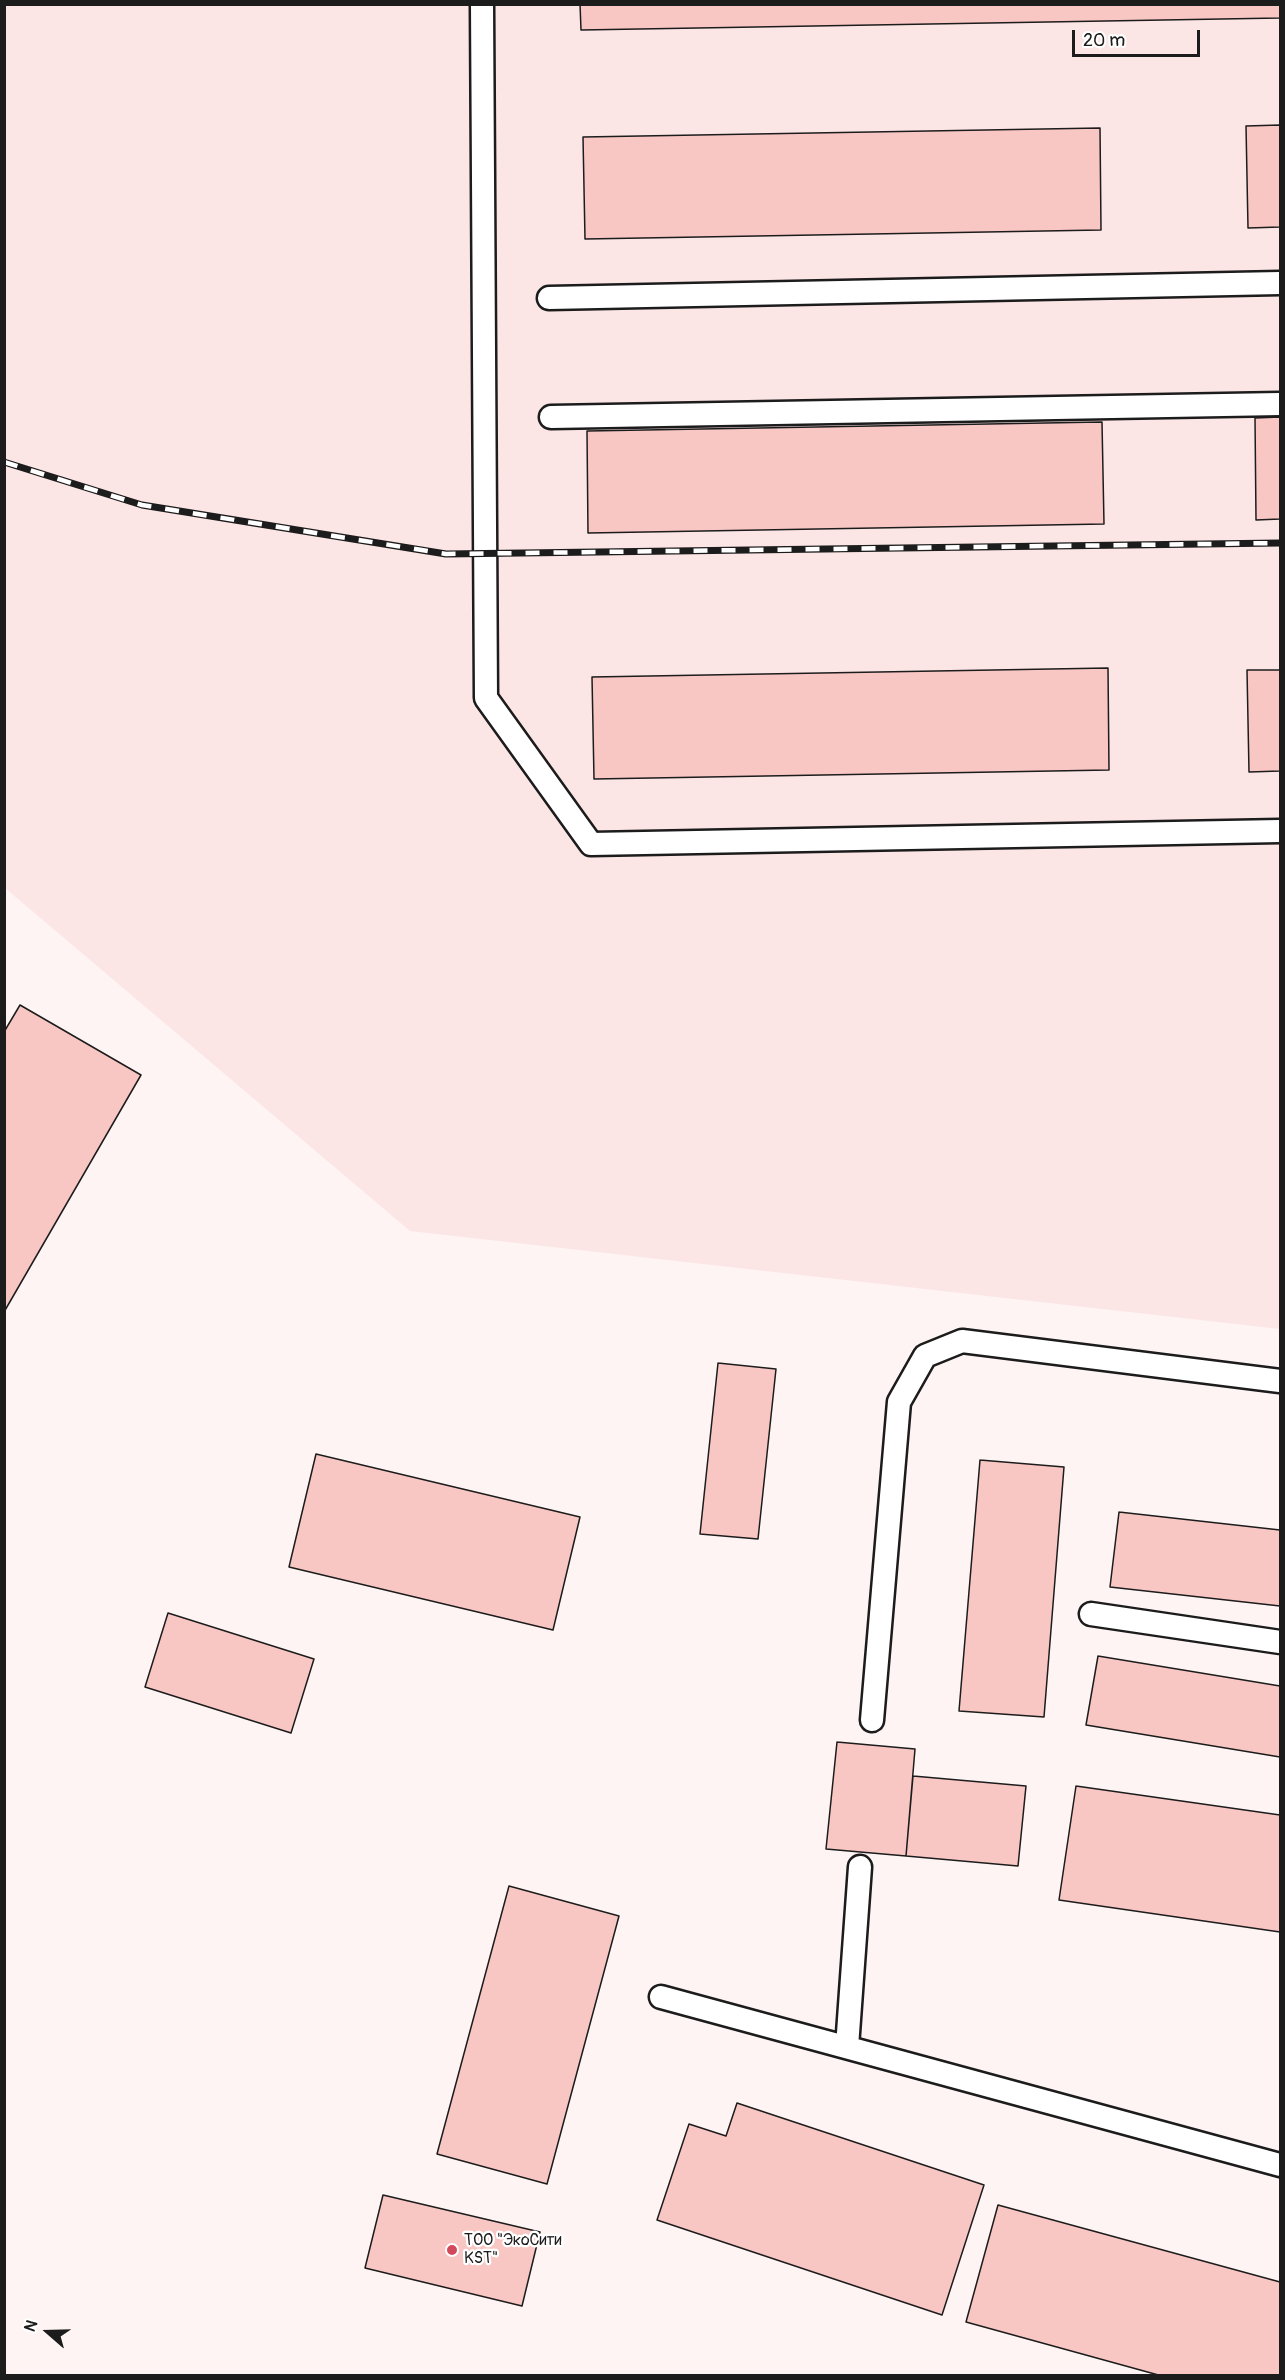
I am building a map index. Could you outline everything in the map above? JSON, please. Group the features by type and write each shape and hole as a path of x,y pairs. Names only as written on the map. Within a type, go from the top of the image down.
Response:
{"lane":[{"path":"482,4 486,699 591,844 1281,831"},
{"path":"549,298 1281,283"},
{"path":"551,417 1281,404"},
{"path":"872,1720 899,1402 925,1356 962,1341 1281,1381"},
{"path":"1091,1614 1281,1641"},
{"path":"847,2047 860,1867"},
{"path":"661,1997 1281,2165"}],"shaded area":[{"path":"5,5 1280,5 1280,1329 410,1231 5,888"}],"building":[{"path":"580,4 1280,4 1280,18 581,30"},
{"path":"1280,125 1280,227 1248,228 1246,126"},
{"path":"1100,128 1101,230 585,239 583,137"},
{"path":"1280,417 1280,519 1256,520 1255,418"},
{"path":"1102,422 1104,524 588,533 587,431"},
{"path":"1108,668 1109,770 594,779 592,677"},
{"path":"1247,670 1280,670 1280,771 1249,772"},
{"path":"20,1005 141,1075 4,1312 4,1032"},
{"path":"718,1363 776,1369 758,1539 700,1534"},
{"path":"316,1454 580,1517 553,1630 289,1567"},
{"path":"980,1460 1064,1467 1044,1717 959,1711"},
{"path":"1119,1512 1280,1530 1280,1606 1110,1587"},
{"path":"168,1613 314,1659 291,1733 145,1687"},
{"path":"1098,1656 1280,1686 1280,1757 1086,1725"},
{"path":"837,1742 915,1749 906,1856 826,1849"},
{"path":"913,1776 1026,1786 1018,1866 906,1856"},
{"path":"1076,1786 1280,1815 1280,1932 1059,1900"},
{"path":"509,1886 619,1916 547,2184 437,2154"},
{"path":"737,2103 984,2185 942,2315 657,2220 689,2124 726,2136"},
{"name":"ТОО \"ЭкоСити KST\"","path":"383,2195 540,2232 522,2306 365,2268"},
{"path":"998,2205 1280,2282 1280,2376 1162,2376 966,2322"}],"railway":[{"path":"4,462 142,505 446,554 1280,543"}],"place":[{"name":"ТОО \"ЭкоСити KST\"","path":"452,2250"}]}
